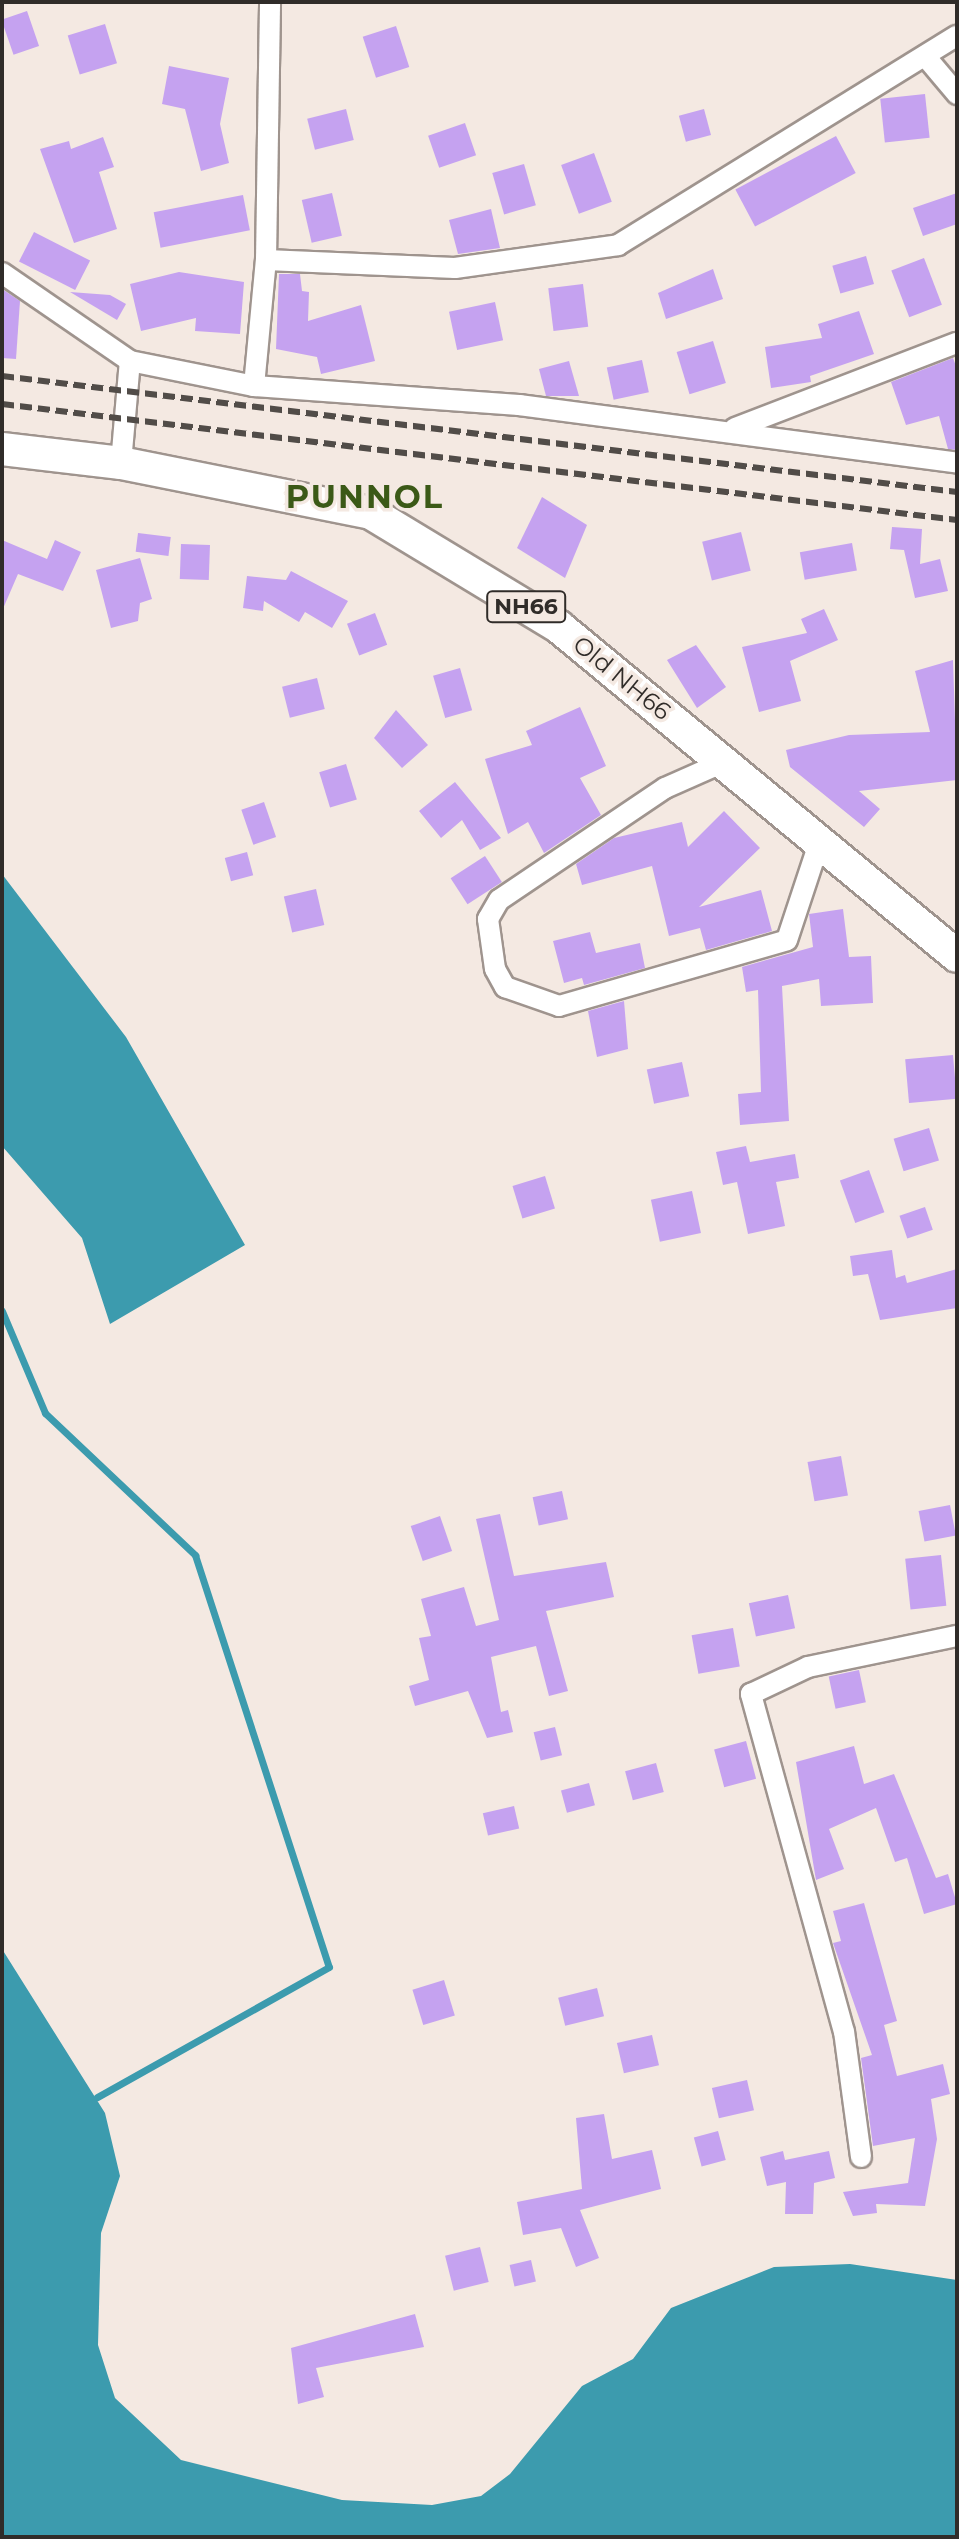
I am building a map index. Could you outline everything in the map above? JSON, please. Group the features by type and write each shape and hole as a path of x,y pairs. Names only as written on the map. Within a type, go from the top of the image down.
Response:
{"main road":[{"name":"Old NH66","path":"2,449 121,463 371,513 559,627 957,956"}],"street":[{"path":"254,386 266,260 270,2"},
{"path":"266,260 455,268 618,245 957,36"},
{"path":"925,56 957,94"},
{"path":"2,273 130,361 254,386 732,429 957,463"},
{"path":"732,429 957,343"},
{"path":"121,463 130,361"},
{"path":"724,762 665,788 499,900 488,919 495,969 505,987 559,1006 787,940 819,843"},
{"path":"861,2157 844,2032 751,1694 808,1667 957,1636"}],"water":[{"path":"2,874 126,1037 245,1245 110,1324 82,1238 2,1146"},
{"path":"2,1949 105,2113 120,2176 101,2233 98,2345 115,2398 181,2460 342,2500 432,2505 481,2496 510,2474 582,2386 633,2359 671,2308 774,2267 850,2264 957,2280 957,2537 2,2537"}],"building":[{"path":"27,11 39,46 14,55 2,20"},
{"path":"105,24 117,63 80,75 68,35"},
{"path":"396,26 409,67 376,78 363,37"},
{"path":"169,66 229,78 220,124 229,163 201,171 185,109 162,104"},
{"path":"925,94 930,138 885,142 880,99"},
{"path":"346,109 354,140 315,150 307,119"},
{"path":"704,109 711,135 686,142 679,116"},
{"path":"465,123 476,155 439,168 428,136"},
{"path":"836,136 856,173 755,227 735,190"},
{"path":"103,137 114,167 99,172 117,229 74,243 40,149 69,141 71,149"},
{"path":"594,153 612,202 579,214 561,165"},
{"path":"524,164 536,205 504,214 492,173"},
{"path":"332,193 342,236 312,243 302,200"},
{"path":"957,193 957,224 923,236 913,208"},
{"path":"243,195 250,230 161,248 154,212"},
{"path":"491,209 500,248 458,254 449,220"},
{"path":"34,232 90,261 75,290 19,261"},
{"path":"866,256 874,284 840,294 832,266"},
{"path":"924,258 942,305 909,317 891,271"},
{"path":"713,269 723,299 666,319 658,293"},
{"path":"179,272 244,282 240,334 195,331 196,318 141,331 130,284"},
{"path":"279,274 300,274 302,291 309,292 308,321 361,305 375,361 321,374 317,357 276,349"},
{"path":"583,284 588,327 554,331 548,288"},
{"path":"2,289 20,301 16,359 2,358"},
{"path":"70,292 110,295 126,304 117,320"},
{"path":"495,302 503,340 457,350 449,312"},
{"path":"859,311 874,354 810,376 811,382 771,388 765,347 822,338 818,324"},
{"path":"713,341 726,383 690,394 677,352"},
{"path":"953,358 957,369 957,450 948,449 939,416 906,425 891,382"},
{"path":"642,360 649,392 614,400 607,367"},
{"path":"569,361 579,396 546,396 539,369"},
{"path":"542,497 587,525 565,578 517,548"},
{"path":"892,527 922,529 920,564 940,559 948,591 915,598 904,550 890,549"},
{"path":"741,532 751,571 712,580 702,542"},
{"path":"138,533 171,537 168,556 136,552"},
{"path":"2,540 47,559 55,540 81,552 63,591 18,574 2,611"},
{"path":"852,543 857,571 805,580 800,552"},
{"path":"181,544 210,545 209,580 180,579"},
{"path":"140,558 152,599 140,603 138,621 111,628 96,570"},
{"path":"291,571 348,601 332,628 305,612 299,622 264,601 263,611 243,608 247,576 286,580"},
{"path":"824,609 838,640 790,661 801,701 759,712 742,647 807,633 801,619"},
{"path":"375,613 387,645 359,655 347,624"},
{"path":"696,645 726,687 697,708 667,660"},
{"path":"953,660 957,780 859,791 880,809 864,827 790,767 786,750 849,735 930,732 915,671"},
{"path":"460,668 472,710 445,718 433,676"},
{"path":"317,678 325,709 290,718 282,687"},
{"path":"580,707 606,766 580,778 601,815 544,853 528,822 508,834 485,759 532,745 526,731"},
{"path":"396,710 428,745 402,768 374,738"},
{"path":"346,764 357,799 330,808 319,772"},
{"path":"455,782 501,838 480,850 462,820 441,838 419,811"},
{"path":"264,802 276,837 253,845 241,810"},
{"path":"724,811 760,848 699,907 761,890 772,931 706,950 700,928 669,936 652,866 582,885 576,864 614,838 682,822 688,847"},
{"path":"247,852 253,875 231,881 225,858"},
{"path":"485,856 502,882 467,904 451,878"},
{"path":"316,889 324,925 292,932 284,896"},
{"path":"843,909 849,957 871,956 873,1003 821,1006 819,979 782,986 789,1121 740,1125 738,1094 761,1092 758,990 746,992 742,967 813,947 809,914"},
{"path":"590,932 596,953 640,943 645,968 584,985 582,978 564,983 553,941"},
{"path":"624,1001 628,1049 597,1057 588,1011"},
{"path":"953,1055 957,1099 909,1103 905,1059"},
{"path":"682,1062 689,1096 654,1104 647,1069"},
{"path":"929,1128 939,1161 904,1171 894,1139"},
{"path":"746,1146 750,1162 795,1154 799,1178 776,1182 785,1226 748,1234 737,1182 723,1185 716,1152"},
{"path":"869,1170 884,1212 855,1223 840,1181"},
{"path":"545,1176 555,1209 522,1218 512,1186"},
{"path":"692,1191 701,1233 660,1242 651,1200"},
{"path":"925,1207 933,1230 907,1238 899,1216"},
{"path":"892,1250 896,1278 905,1275 907,1283 957,1269 957,1308 880,1320 868,1274 853,1276 850,1256"},
{"path":"841,1456 848,1495 814,1501 808,1462"},
{"path":"562,1491 568,1519 539,1526 533,1497"},
{"path":"950,1505 956,1535 925,1542 919,1511"},
{"path":"500,1514 514,1576 606,1562 614,1597 546,1611 568,1691 549,1696 536,1646 491,1657 501,1712 508,1710 513,1732 487,1738 468,1691 415,1706 409,1686 429,1680 419,1638 431,1636 421,1599 464,1587 476,1626 499,1620 476,1519"},
{"path":"440,1516 452,1551 423,1561 411,1526"},
{"path":"941,1555 946,1606 911,1609 905,1559"},
{"path":"788,1595 795,1628 756,1637 749,1603"},
{"path":"733,1628 740,1666 698,1674 692,1635"},
{"path":"859,1670 866,1702 836,1709 829,1676"},
{"path":"555,1727 562,1755 541,1760 534,1732"},
{"path":"746,1741 756,1779 724,1787 714,1750"},
{"path":"854,1746 864,1784 894,1774 936,1878 948,1874 957,1904 924,1914 907,1858 895,1862 876,1808 829,1829 844,1869 816,1880 796,1762"},
{"path":"656,1763 664,1792 633,1800 625,1771"},
{"path":"589,1783 595,1805 567,1813 561,1791"},
{"path":"514,1806 519,1828 488,1836 483,1813"},
{"path":"864,1903 897,2021 884,2025 897,2076 943,2064 950,2094 931,2099 937,2139 925,2206 876,2204 877,2213 853,2216 843,2192 908,2183 915,2138 873,2146 861,2058 872,2055 833,1943 841,1941 833,1911"},
{"path":"444,1980 455,2015 423,2025 412,1990"},
{"path":"597,1988 604,2016 565,2026 558,1998"},
{"path":"652,2035 659,2065 624,2073 617,2043"},
{"path":"747,2080 754,2110 719,2118 712,2088"},
{"path":"604,2114 612,2159 652,2150 661,2189 580,2210 599,2258 576,2267 561,2228 523,2235 517,2202 582,2189 576,2118"},
{"path":"718,2131 726,2160 702,2166 694,2137"},
{"path":"783,2151 785,2160 829,2151 835,2178 814,2183 813,2214 785,2214 786,2182 767,2186 760,2157"},
{"path":"480,2247 489,2282 454,2291 445,2256"},
{"path":"531,2260 536,2281 515,2286 510,2265"},
{"path":"415,2314 424,2347 316,2368 324,2397 298,2404 291,2348"}],"waterway":[{"path":"2,1311 45,1413 195,1555 329,1967 97,2097"}],"railway":[{"path":"2,376 957,492"},
{"path":"2,404 957,520"}],"district":[{"name":"PUNNOL","path":"365,497"}]}
